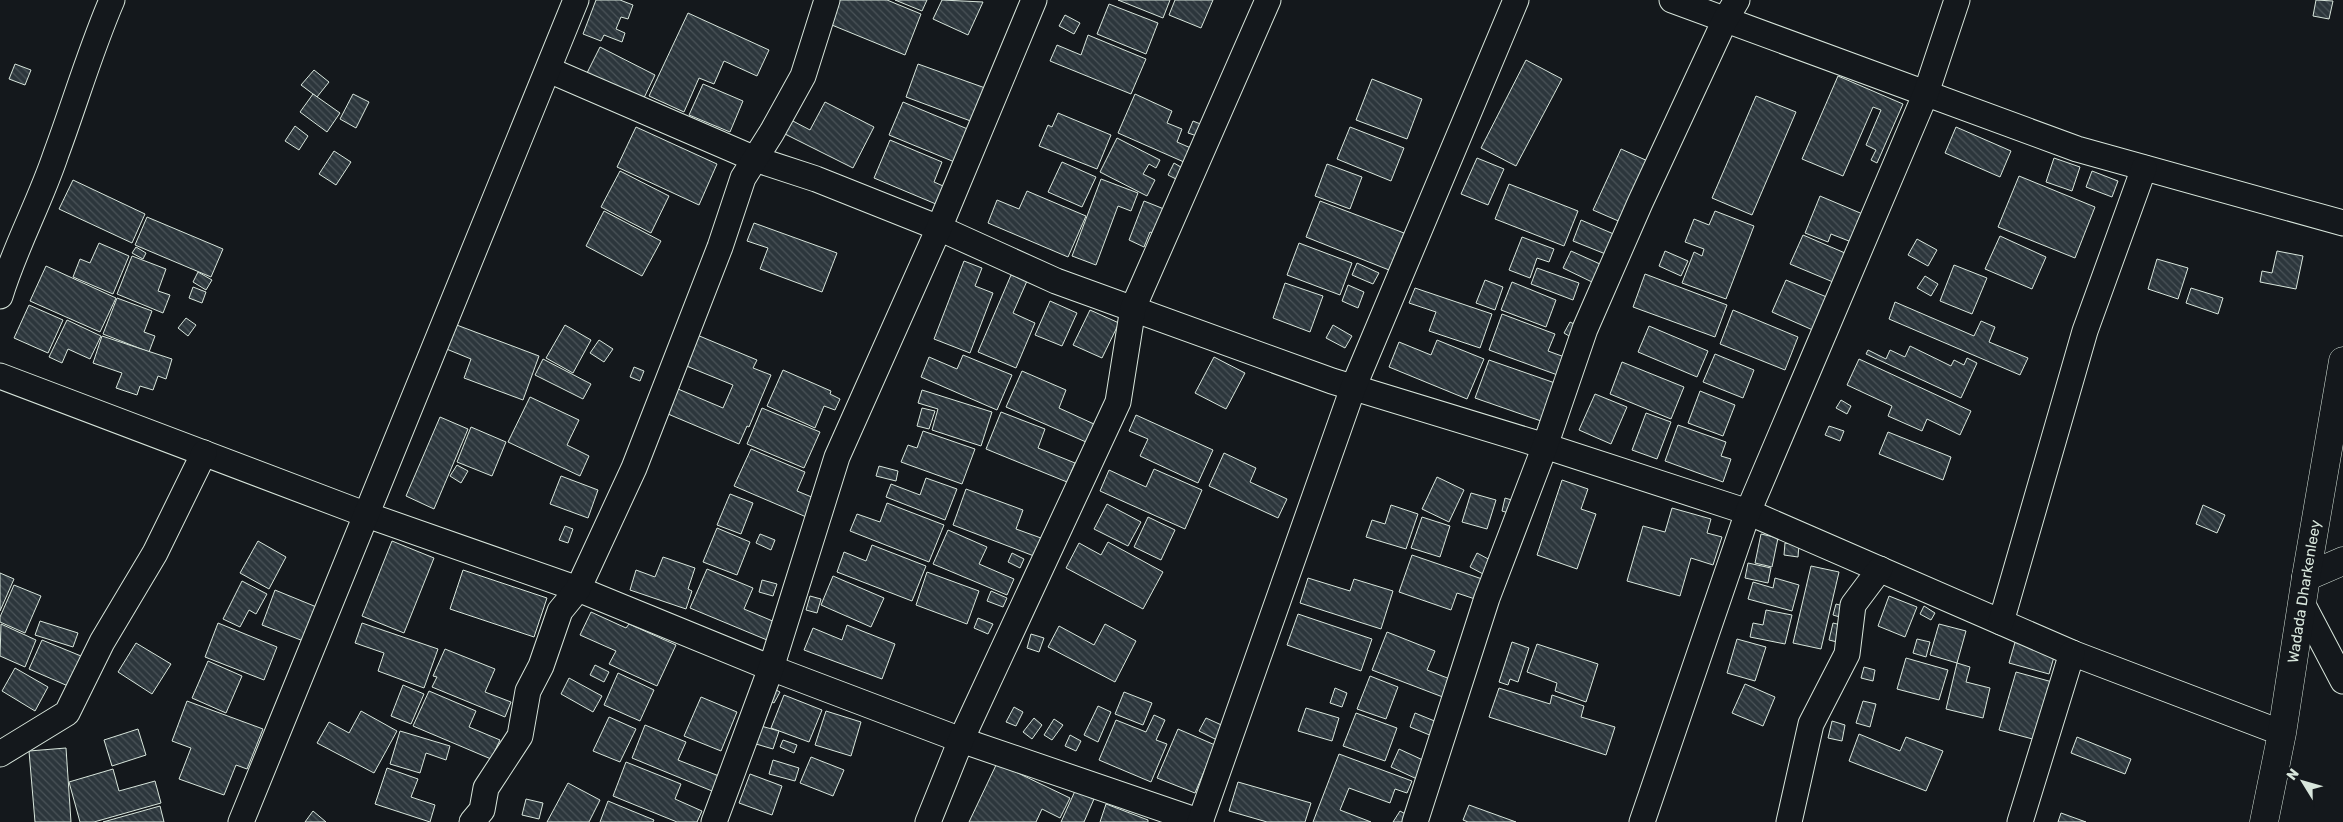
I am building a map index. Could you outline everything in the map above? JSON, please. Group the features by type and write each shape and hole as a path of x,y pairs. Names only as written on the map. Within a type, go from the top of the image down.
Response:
{"main road":[{"name":"Wadada Dharkenleey","path":"2264,822 2282,733 2343,362"},
{"path":"2304,590 2343,561"}],"street":[{"path":"0,296 11,262 56,156 91,49 112,0"},
{"path":"241,822 576,0"},
{"path":"472,822 482,810 486,788 520,736 528,691 541,666 560,611 578,589 634,468 720,247 743,178 784,112 802,76 827,0"},
{"path":"714,822 770,668 838,457 939,228 1034,0"},
{"path":"928,822 961,740 1118,402 1133,308 1268,0"},
{"path":"0,376 367,515 578,589 770,668 1165,816 1201,822 1353,388 1516,0"},
{"path":"1672,0 1731,10 1926,93 2077,149 2343,223"},
{"path":"1642,822 1748,512 1926,93 1957,0"},
{"path":"1415,822 1487,598 1545,446 1585,329 1640,203 1731,10"},
{"path":"549,70 755,159 816,178 939,228 1056,281 1353,388 1545,446 1748,512 2072,653 2282,733"},
{"path":"2001,622 2085,332 2144,168"},
{"path":"0,754 67,713 102,642 155,553 204,453"},
{"path":"1789,822 1811,724 1847,654 1854,606 1880,569"},
{"path":"2304,590 2343,681"},
{"path":"2020,822 2072,653"}],"building":[{"path":"596,0 620,0 633,5 628,19 621,17 616,29 625,33 622,42 604,35 601,41 583,34"},
{"path":"836,0 887,0 921,14 905,55 827,23"},
{"path":"895,0 927,0 922,11"},
{"path":"942,0 983,2 968,35 933,19"},
{"path":"1118,0 1170,0 1163,18"},
{"path":"1175,0 1213,0 1201,28 1169,15"},
{"path":"2316,0 2333,1 2329,19 2313,16"},
{"path":"1109,4 1158,23 1146,54 1097,34"},
{"path":"688,13 769,50 757,76 724,61 714,84 699,78 684,112 649,96"},
{"path":"1065,15 1080,23 1074,34 1059,26"},
{"path":"1088,35 1146,59 1131,94 1050,61 1057,45 1081,55"},
{"path":"600,47 655,75 642,102 586,75"},
{"path":"1526,60 1562,79 1516,166 1481,148"},
{"path":"15,64 31,70 25,85 9,79"},
{"path":"918,64 988,89 976,123 906,97"},
{"path":"314,70 329,82 317,97 301,85"},
{"path":"1838,76 1903,104 1877,163 1871,160 1876,150 1866,145 1881,110 1873,107 1843,176 1802,159"},
{"path":"1372,79 1422,99 1407,139 1356,120"},
{"path":"703,84 743,101 730,132 689,115"},
{"path":"313,94 340,113 327,132 300,112"},
{"path":"353,94 369,102 356,128 340,119"},
{"path":"1135,94 1172,111 1167,123 1182,129 1177,142 1200,152 1193,166 1118,133"},
{"path":"1756,96 1796,112 1752,215 1712,198"},
{"path":"825,102 874,127 853,168 785,134 791,120 810,130"},
{"path":"903,102 970,130 957,163 889,135"},
{"path":"1058,113 1111,135 1097,169 1039,146 1048,125 1052,127"},
{"path":"1193,121 1208,127 1203,138 1188,133"},
{"path":"295,126 308,136 299,150 285,141"},
{"path":"636,127 717,164 699,205 617,167"},
{"path":"1350,127 1404,148 1391,181 1337,159"},
{"path":"1956,127 2011,151 2000,177 1945,153"},
{"path":"1117,138 1160,160 1156,168 1149,164 1143,174 1155,180 1147,196 1100,172"},
{"path":"890,140 942,162 934,182 950,189 943,207 874,178"},
{"path":"1621,149 1650,162 1623,223 1593,210"},
{"path":"334,151 351,162 336,185 319,174"},
{"path":"1477,158 1504,169 1488,205 1461,194"},
{"path":"2054,158 2080,167 2072,191 2046,182"},
{"path":"1062,162 1096,177 1082,207 1048,192"},
{"path":"1174,163 1186,170 1180,181 1168,175"},
{"path":"1327,164 1362,177 1350,209 1315,196"},
{"path":"620,171 669,196 651,233 601,207"},
{"path":"2092,171 2118,181 2112,197 2086,187"},
{"path":"2019,176 2095,207 2075,258 1998,227"},
{"path":"1101,179 1138,193 1131,211 1118,206 1096,265 1072,256"},
{"path":"73,180 145,214 132,243 59,209"},
{"path":"1509,184 1578,211 1564,246 1495,219"},
{"path":"1027,191 1086,216 1068,257 988,223 997,200 1019,209"},
{"path":"1820,196 1865,215 1854,243 1831,234 1828,242 1805,233"},
{"path":"1144,201 1169,211 1159,236 1150,232 1144,247 1129,240"},
{"path":"1320,201 1404,233 1389,270 1306,237"},
{"path":"604,211 661,241 642,276 586,246"},
{"path":"1715,211 1754,226 1726,299 1682,283 1694,252 1702,256 1704,249 1685,242 1694,219 1709,225"},
{"path":"147,217 223,249 211,277 135,245"},
{"path":"1581,220 1616,235 1608,255 1573,241"},
{"path":"754,223 837,253 822,292 760,269 768,248 747,241"},
{"path":"1803,235 1845,253 1833,282 1790,264"},
{"path":"2000,236 2046,257 2032,289 1985,269"},
{"path":"1522,237 1554,249 1549,262 1537,258 1530,278 1509,270"},
{"path":"1917,239 1937,250 1928,266 1908,255"},
{"path":"99,243 129,256 113,294 73,277 80,259 90,263"},
{"path":"1299,243 1352,263 1340,295 1287,275"},
{"path":"136,247 146,253 143,259 132,253"},
{"path":"1571,251 1600,264 1592,282 1563,268"},
{"path":"1665,251 1688,261 1681,276 1659,266"},
{"path":"2277,251 2303,256 2296,289 2260,282 2262,271 2272,273"},
{"path":"132,256 166,269 158,291 170,295 163,313 117,294"},
{"path":"2157,259 2188,268 2178,299 2148,289"},
{"path":"964,261 982,268 975,286 993,293 970,353 934,339"},
{"path":"1357,263 1379,273 1373,284 1352,275"},
{"path":"1954,265 1987,278 1972,314 1940,301"},
{"path":"46,266 116,298 100,332 30,301"},
{"path":"1537,268 1579,283 1573,300 1531,284"},
{"path":"198,272 212,280 206,290 193,282"},
{"path":"1645,274 1727,305 1715,337 1633,307"},
{"path":"1011,275 1027,281 1013,313 1035,323 1016,368 978,352"},
{"path":"1925,276 1938,284 1931,296 1917,288"},
{"path":"1485,280 1503,287 1495,310 1476,303"},
{"path":"1786,280 1829,298 1815,331 1772,312"},
{"path":"1512,282 1556,300 1546,327 1501,310"},
{"path":"1285,283 1323,296 1310,332 1273,318"},
{"path":"1348,285 1364,292 1358,308 1342,301"},
{"path":"193,287 206,292 202,303 189,298"},
{"path":"1415,288 1492,314 1480,348 1429,331 1436,312 1409,303"},
{"path":"2191,288 2223,298 2218,314 2186,303"},
{"path":"117,298 152,311 144,332 155,336 149,352 103,334"},
{"path":"1050,301 1077,313 1062,346 1035,335"},
{"path":"1895,302 1974,336 1981,321 1995,327 1989,342 2028,358 2020,375 1889,319"},
{"path":"29,305 63,320 48,353 14,338"},
{"path":"1090,310 1119,323 1102,358 1073,345"},
{"path":"1733,310 1798,337 1785,370 1720,344"},
{"path":"1502,314 1555,334 1548,351 1570,359 1563,377 1489,350"},
{"path":"186,318 196,325 188,336 178,328"},
{"path":"67,320 101,336 90,359 68,349 62,363 49,357"},
{"path":"1570,322 1580,327 1574,339 1564,333"},
{"path":"454,324 539,356 523,400 464,378 471,359 444,348"},
{"path":"565,325 591,340 573,373 546,358"},
{"path":"1333,325 1352,336 1345,348 1326,338"},
{"path":"1649,326 1708,351 1697,377 1638,352"},
{"path":"697,335 757,360 753,368 771,375 749,427 747,426 739,444 668,414 678,389 723,408 733,385 684,365"},
{"path":"102,336 172,359 166,379 158,376 153,390 140,386 137,395 116,388 122,373 93,363"},
{"path":"599,340 613,349 604,362 590,353"},
{"path":"1437,340 1484,359 1467,399 1389,367 1399,342 1431,355"},
{"path":"1910,346 1951,366 1954,360 1964,365 1967,358 1977,363 1961,398 1866,354 1868,350 1886,359 1890,350 1905,357"},
{"path":"1715,354 1754,370 1743,398 1703,382"},
{"path":"963,355 1012,375 997,410 921,377 929,357 957,369"},
{"path":"1214,357 1245,373 1226,409 1195,393"},
{"path":"543,359 591,384 583,399 535,375"},
{"path":"1859,359 1971,411 1960,435 1927,419 1922,431 1888,416 1892,406 1847,385"},
{"path":"1489,360 1555,383 1541,421 1475,398"},
{"path":"1622,362 1684,387 1671,419 1610,394"},
{"path":"634,367 644,371 640,381 630,377"},
{"path":"783,370 831,391 830,394 840,399 835,410 824,406 815,428 767,406"},
{"path":"1022,371 1066,390 1059,408 1094,424 1086,442 1006,407"},
{"path":"922,390 992,412 981,446 932,430 938,409 918,403"},
{"path":"1700,391 1735,405 1723,436 1688,423"},
{"path":"1595,394 1627,407 1611,444 1579,430"},
{"path":"530,397 579,420 567,445 589,456 580,476 508,442"},
{"path":"1841,400 1851,406 1847,414 1836,408"},
{"path":"762,408 820,432 804,468 747,444"},
{"path":"922,408 935,411 929,429 917,426"},
{"path":"1001,412 1045,429 1038,448 1075,463 1067,482 986,449"},
{"path":"1646,413 1671,422 1657,459 1632,450"},
{"path":"1136,415 1213,450 1198,483 1140,456 1148,439 1129,431"},
{"path":"440,417 468,429 434,509 406,496"},
{"path":"1678,425 1726,442 1721,456 1731,459 1723,482 1665,461"},
{"path":"1829,426 1844,431 1840,441 1825,435"},
{"path":"471,427 506,442 492,476 457,462"},
{"path":"923,431 975,449 962,484 901,462 908,445 917,448"},
{"path":"1888,432 1951,457 1943,480 1879,454"},
{"path":"751,449 805,472 797,491 819,500 811,519 734,486"},
{"path":"1224,453 1256,468 1250,482 1287,499 1278,518 1209,486"},
{"path":"457,465 468,471 461,483 450,476"},
{"path":"879,466 898,471 896,481 876,476"},
{"path":"1154,469 1202,490 1185,529 1100,491 1109,470 1146,487"},
{"path":"561,476 598,490 588,518 550,504"},
{"path":"1437,477 1464,490 1449,522 1422,509"},
{"path":"926,478 957,489 945,520 886,497 891,484 920,495"},
{"path":"1562,480 1588,489 1581,509 1596,514 1577,569 1537,555"},
{"path":"966,489 1023,510 1016,529 1041,538 1034,556 953,525"},
{"path":"1471,493 1496,500 1487,529 1462,522"},
{"path":"730,494 753,503 741,534 717,525"},
{"path":"1505,498 1515,501 1512,514 1502,511"},
{"path":"887,503 944,525 929,562 850,531 857,514 880,522"},
{"path":"1107,504 1141,522 1128,546 1094,529"},
{"path":"1391,505 1418,514 1406,549 1366,537 1372,520 1385,524"},
{"path":"2203,505 2225,515 2217,533 2196,524"},
{"path":"1672,508 1711,519 1707,533 1722,537 1713,565 1691,558 1680,596 1627,581 1643,526 1665,532"},
{"path":"1148,517 1175,530 1161,560 1134,547"},
{"path":"1422,517 1450,526 1440,557 1411,548"},
{"path":"565,526 573,529 568,543 559,540"},
{"path":"717,528 750,542 737,575 703,562"},
{"path":"948,530 987,547 979,564 1014,579 1007,595 933,564"},
{"path":"760,534 775,540 771,550 756,543"},
{"path":"1761,534 1778,538 1772,567 1755,563"},
{"path":"258,541 286,557 269,589 240,573"},
{"path":"392,541 434,558 404,633 362,616"},
{"path":"1108,542 1163,572 1143,609 1066,568 1079,543 1101,555"},
{"path":"1785,543 1799,545 1798,557 1784,555"},
{"path":"872,545 926,566 912,601 837,572 844,552 866,561"},
{"path":"1012,553 1024,559 1020,568 1008,562"},
{"path":"1477,553 1492,561 1485,575 1470,567"},
{"path":"1412,555 1488,581 1481,601 1457,593 1451,610 1399,592"},
{"path":"663,557 695,568 688,589 692,591 686,609 630,590 636,570 655,577"},
{"path":"1748,563 1771,568 1768,583 1745,578"},
{"path":"1811,566 1839,572 1821,649 1793,643"},
{"path":"707,569 753,588 744,609 775,622 767,640 690,608"},
{"path":"463,570 547,598 534,637 450,609"},
{"path":"927,572 979,591 967,624 916,605"},
{"path":"0,573 14,579 0,611"},
{"path":"833,576 884,598 871,627 821,605"},
{"path":"1308,578 1350,591 1354,579 1393,591 1381,629 1300,603"},
{"path":"1775,578 1799,585 1792,611 1748,599 1753,582 1773,588"},
{"path":"762,580 777,584 773,596 759,592"},
{"path":"242,581 267,594 256,614 249,610 240,627 223,619"},
{"path":"14,585 41,596 25,633 0,622 0,617"},
{"path":"275,590 319,608 306,642 262,625"},
{"path":"991,591 1007,598 1003,607 987,601"},
{"path":"810,596 821,599 817,613 806,610"},
{"path":"1889,596 1917,607 1905,637 1878,626"},
{"path":"1836,604 1847,607 1843,618 1833,615"},
{"path":"1924,606 1935,613 1931,620 1920,614"},
{"path":"1766,610 1792,615 1785,644 1750,637 1753,623 1763,625"},
{"path":"591,612 626,628 629,624 676,645 657,686 609,664 616,651 580,635"},
{"path":"1298,614 1372,639 1361,671 1287,645"},
{"path":"978,618 993,624 988,634 974,628"},
{"path":"40,621 78,633 73,647 35,635"},
{"path":"218,623 277,647 264,680 205,657"},
{"path":"362,623 438,649 424,688 378,671 384,653 355,643"},
{"path":"1833,623 1845,626 1841,643 1829,640"},
{"path":"1,624 36,640 25,667 0,656"},
{"path":"1105,624 1136,641 1115,682 1048,647 1059,626 1094,645"},
{"path":"1939,624 1966,631 1957,663 1930,655"},
{"path":"847,625 895,644 882,679 804,650 813,628 842,640"},
{"path":"1387,632 1435,651 1427,670 1455,681 1448,699 1372,670"},
{"path":"1031,634 1044,638 1039,652 1027,648"},
{"path":"1737,639 1766,647 1755,681 1727,673"},
{"path":"1917,639 1930,642 1926,657 1913,653"},
{"path":"2016,639 2056,650 2049,674 2009,663"},
{"path":"42,640 81,656 68,686 29,669"},
{"path":"1512,642 1529,648 1518,682 1510,679 1508,685 1499,682"},
{"path":"136,643 171,664 152,694 118,672"},
{"path":"1537,644 1598,664 1586,702 1555,691 1557,683 1527,672"},
{"path":"445,649 495,669 485,692 511,702 505,717 432,687 437,677 433,676"},
{"path":"1906,658 1948,670 1939,700 1897,689"},
{"path":"208,661 242,676 226,713 192,698"},
{"path":"1957,663 1970,667 1966,682 1990,688 1983,718 1946,709"},
{"path":"595,665 609,672 604,682 590,675"},
{"path":"1864,667 1875,670 1873,681 1861,678"},
{"path":"15,668 48,687 35,711 2,691"},
{"path":"2016,672 2056,683 2040,741 1999,730"},
{"path":"618,673 654,690 640,721 604,705"},
{"path":"1370,676 1398,687 1386,719 1357,709"},
{"path":"569,678 602,696 593,712 561,694"},
{"path":"1745,684 1775,697 1763,726 1732,713"},
{"path":"403,685 424,694 411,724 391,716"},
{"path":"770,687 780,692 774,703 765,698"},
{"path":"1335,688 1347,693 1342,707 1330,703"},
{"path":"1499,688 1550,704 1552,695 1584,706 1581,717 1615,727 1606,755 1489,717"},
{"path":"429,691 476,711 469,727 500,740 491,759 413,726"},
{"path":"1124,692 1152,703 1143,725 1115,714"},
{"path":"784,695 822,710 809,742 771,728"},
{"path":"701,697 737,712 721,751 684,736"},
{"path":"187,701 263,729 247,769 236,765 224,795 179,779 191,748 172,741"},
{"path":"1863,701 1876,704 1870,727 1856,723"},
{"path":"1098,706 1111,712 1098,742 1084,735"},
{"path":"1014,707 1023,712 1016,726 1006,722"},
{"path":"1306,708 1339,718 1332,741 1298,731"},
{"path":"361,711 397,731 374,773 317,743 329,722 349,733"},
{"path":"826,711 861,722 851,756 815,745"},
{"path":"1356,713 1397,728 1385,761 1343,746"},
{"path":"1415,713 1437,722 1432,736 1410,727"},
{"path":"1154,715 1165,720 1156,740 1167,744 1151,782 1099,760 1116,720 1146,732"},
{"path":"609,717 636,729 620,762 593,751"},
{"path":"1034,718 1042,725 1032,739 1023,732"},
{"path":"1206,718 1226,727 1219,741 1199,731"},
{"path":"1054,719 1063,725 1052,740 1044,735"},
{"path":"1832,721 1845,725 1842,741 1828,738"},
{"path":"645,725 686,742 678,760 719,776 712,791 632,758"},
{"path":"761,726 779,731 773,749 756,744"},
{"path":"138,729 146,755 112,766 104,740"},
{"path":"1178,729 1215,745 1195,793 1157,778"},
{"path":"400,731 450,746 446,760 426,753 420,773 390,764"},
{"path":"1859,734 1900,751 1906,737 1943,751 1926,791 1849,761"},
{"path":"1070,735 1081,741 1076,751 1065,746"},
{"path":"2077,737 2131,759 2125,774 2071,753"},
{"path":"783,740 797,745 794,753 780,747"},
{"path":"66,748 71,822 35,822 29,751"},
{"path":"1399,749 1425,761 1417,779 1391,767"},
{"path":"1339,754 1412,781 1407,793 1395,789 1390,803 1349,788 1340,810 1371,822 1313,822"},
{"path":"811,757 844,770 833,796 800,783"},
{"path":"773,760 799,768 795,781 769,774"},
{"path":"626,762 681,784 675,799 702,811 697,822 677,822 613,796"},
{"path":"997,763 1070,798 1060,818 1042,809 1036,822 969,822"},
{"path":"387,768 418,779 411,797 435,805 430,822 375,804"},
{"path":"113,769 119,791 155,781 161,803 94,822 80,822 69,782"},
{"path":"750,774 782,786 772,815 739,803"},
{"path":"1238,782 1311,803 1305,822 1267,822 1229,811"},
{"path":"568,783 600,800 589,822 547,822"},
{"path":"1075,791 1094,799 1084,822 1061,822"},
{"path":"526,799 543,803 539,819 522,815"},
{"path":"608,801 654,820 653,822 600,822"},
{"path":"1106,804 1148,820 1148,822 1100,822"},
{"path":"1469,805 1516,822 1468,822 1463,820"},
{"path":"160,806 164,822 103,822"},
{"path":"313,811 326,822 305,822"},
{"path":"1400,811 1409,816 1405,822 1393,822"},
{"path":"2061,813 2086,822 2058,822"}]}
